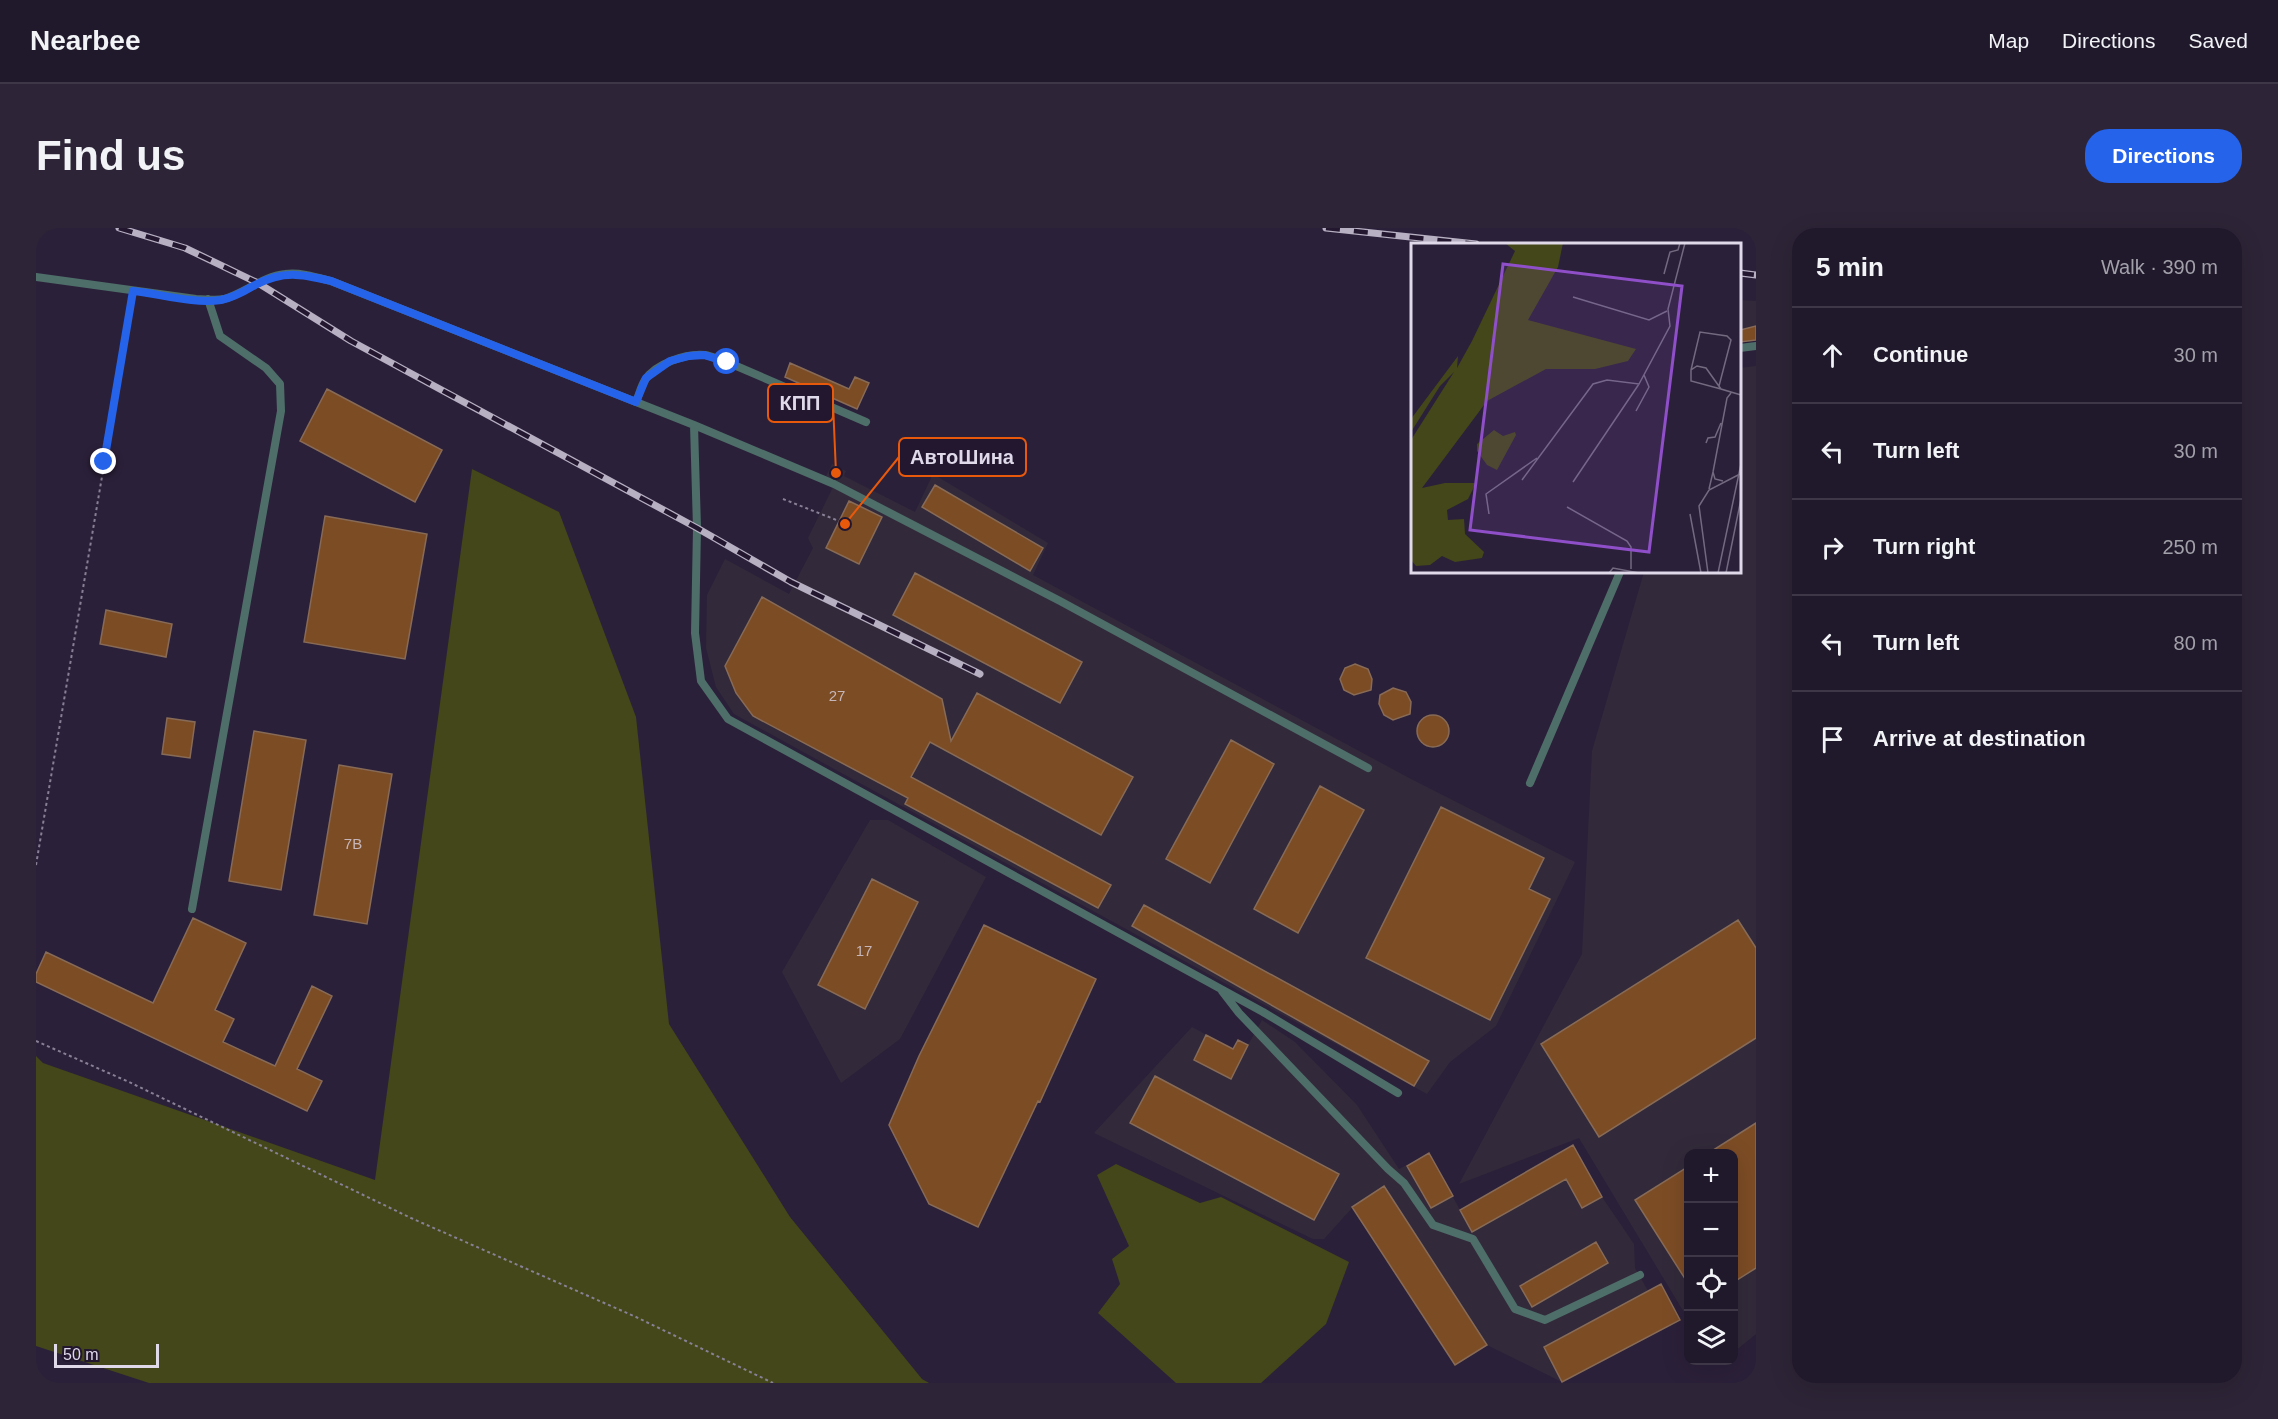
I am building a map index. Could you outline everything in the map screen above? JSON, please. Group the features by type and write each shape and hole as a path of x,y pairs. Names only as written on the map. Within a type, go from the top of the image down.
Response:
{"lane":[{"path":"36,277 208,300 222,300 271,277 286,273 331,281 694,425 834,484 1060,601 1368,768"},
{"path":"192,909 281,411 280,384 266,368 220,336 208,300"},
{"path":"1741,348 1756,346"},
{"path":"636,402 646,378 657,369 670,361 704,355 727,362 866,422"},
{"path":"694,425 697,528 695,633 701,681 728,719 1220,988 1398,1093"},
{"path":"1530,783 1620,573"},
{"path":"1220,988 1239,1013 1404,1183 1433,1225 1473,1239 1515,1309 1545,1320 1640,1275"}],"path":[{"path":"36,865 133,291"},
{"path":"783,499 840,521"},
{"path":"36,1041 129,1082 411,1218 636,1317 773,1383"}],"shaded area":[{"path":"1741,300 1756,301 1756,340 1741,343"},
{"path":"1756,366 1756,1334 1738,1349 1738,1149 1684,1149 1684,1312 1579,1138 1459,1184 1582,954 1592,751 1644,573 1741,573 1741,368"},
{"path":"832,464 846,471 844,476 915,512 933,474 1048,543 1033,575 1411,779 1575,862 1496,1026 1450,1062 1427,1094 734,714 716,687 706,648 707,595 725,559 789,594 813,548 808,538 836,481 826,476"},
{"path":"870,820 888,820 986,877 900,1039 841,1083 782,972"},
{"path":"1262,1020 1295,1042 1357,1105 1399,1169 1429,1153 1460,1210 1573,1145 1602,1197 1634,1244 1635,1268 1648,1291 1661,1284 1680,1320 1562,1382 1487,1345 1455,1365 1352,1208 1324,1239 1313,1239 1094,1133 1192,1027 1233,1049 1238,1040 1248,1045"}],"green space":[{"path":"472,469 559,512 636,717 669,1024 790,1217 922,1379 929,1383 149,1383 36,1346 36,1056 43,1063 375,1180"},
{"path":"1116,1164 1200,1203 1221,1197 1349,1262 1326,1324 1261,1383 1176,1383 1098,1313 1120,1284 1112,1259 1129,1246 1097,1175"}],"building":[{"path":"1756,326 1756,340 1741,342 1741,330"},
{"path":"790,363 849,389 855,377 869,383 857,409 785,377"},
{"path":"327,389 442,450 415,502 300,441"},
{"path":"935,485 1043,548 1030,571 922,507"},
{"path":"849,501 882,517 859,564 826,548"},
{"path":"325,516 427,534 405,659 304,642"},
{"path":"915,573 1082,662 1060,703 893,615"},
{"path":"762,597 942,699 951,741 977,693 1133,777 1101,835 930,742 911,777 1111,885 1098,908 905,804 908,798 753,716 736,693 725,666"},
{"path":"106,610 172,624 166,657 100,644"},
{"path":"1355,664 1368,669 1372,679 1371,690 1354,695 1344,690 1340,679 1345,668"},
{"path":"1393,688 1406,692 1411,702 1410,714 1393,720 1384,715 1379,704 1380,695"},
{"path":"1433,715 1444,720 1449,731 1444,742 1433,747 1422,742 1417,731 1422,720"},
{"path":"167,718 195,722 190,758 162,754"},
{"path":"254,731 306,740 281,890 229,881"},
{"path":"1231,740 1274,764 1210,883 1166,859"},
{"path":"339,765 392,774 367,924 314,915"},
{"path":"1320,786 1364,810 1298,933 1254,909"},
{"path":"1441,807 1544,858 1529,889 1550,899 1490,1020 1366,958"},
{"path":"872,879 918,902 865,1009 818,985"},
{"path":"1144,905 1429,1061 1414,1086 1132,926"},
{"path":"193,918 246,943 215,1010 234,1019 223,1042 275,1066 312,986 332,996 297,1069 322,1081 307,1111 36,982 36,974 46,952 153,1003"},
{"path":"1738,920 1756,948 1756,1038 1599,1137 1541,1044"},
{"path":"984,925 1096,979 1040,1102 1038,1101 978,1227 929,1204 889,1125 919,1056"},
{"path":"1206,1035 1233,1049 1238,1040 1248,1045 1231,1079 1194,1060"},
{"path":"1155,1076 1339,1174 1314,1220 1130,1123"},
{"path":"1756,1123 1756,1268 1738,1279 1738,1149 1715,1149"},
{"path":"1573,1145 1602,1197 1582,1208 1566,1179 1472,1232 1460,1210"},
{"path":"1429,1153 1453,1196 1431,1208 1407,1166"},
{"path":"1684,1169 1684,1277 1635,1200"},
{"path":"1384,1186 1487,1345 1455,1365 1352,1207"},
{"path":"1596,1242 1608,1263 1532,1307 1520,1286"},
{"path":"1661,1284 1680,1320 1562,1382 1544,1347"}],"railway":[{"path":"119,228 185,248 258,283 351,341 697,528 791,582 980,674"},
{"path":"1326,228 1467,243"},
{"path":"1741,273 1756,275"}],"place":[{"name":"КПП","path":"836,473"},
{"name":"АвтоШина","path":"845,524"}],"route":[{"path":"104,462 133,291 222,300 271,277 286,273 304,275 331,281 636,402 646,378 670,361 704,355 727,362"}]}
